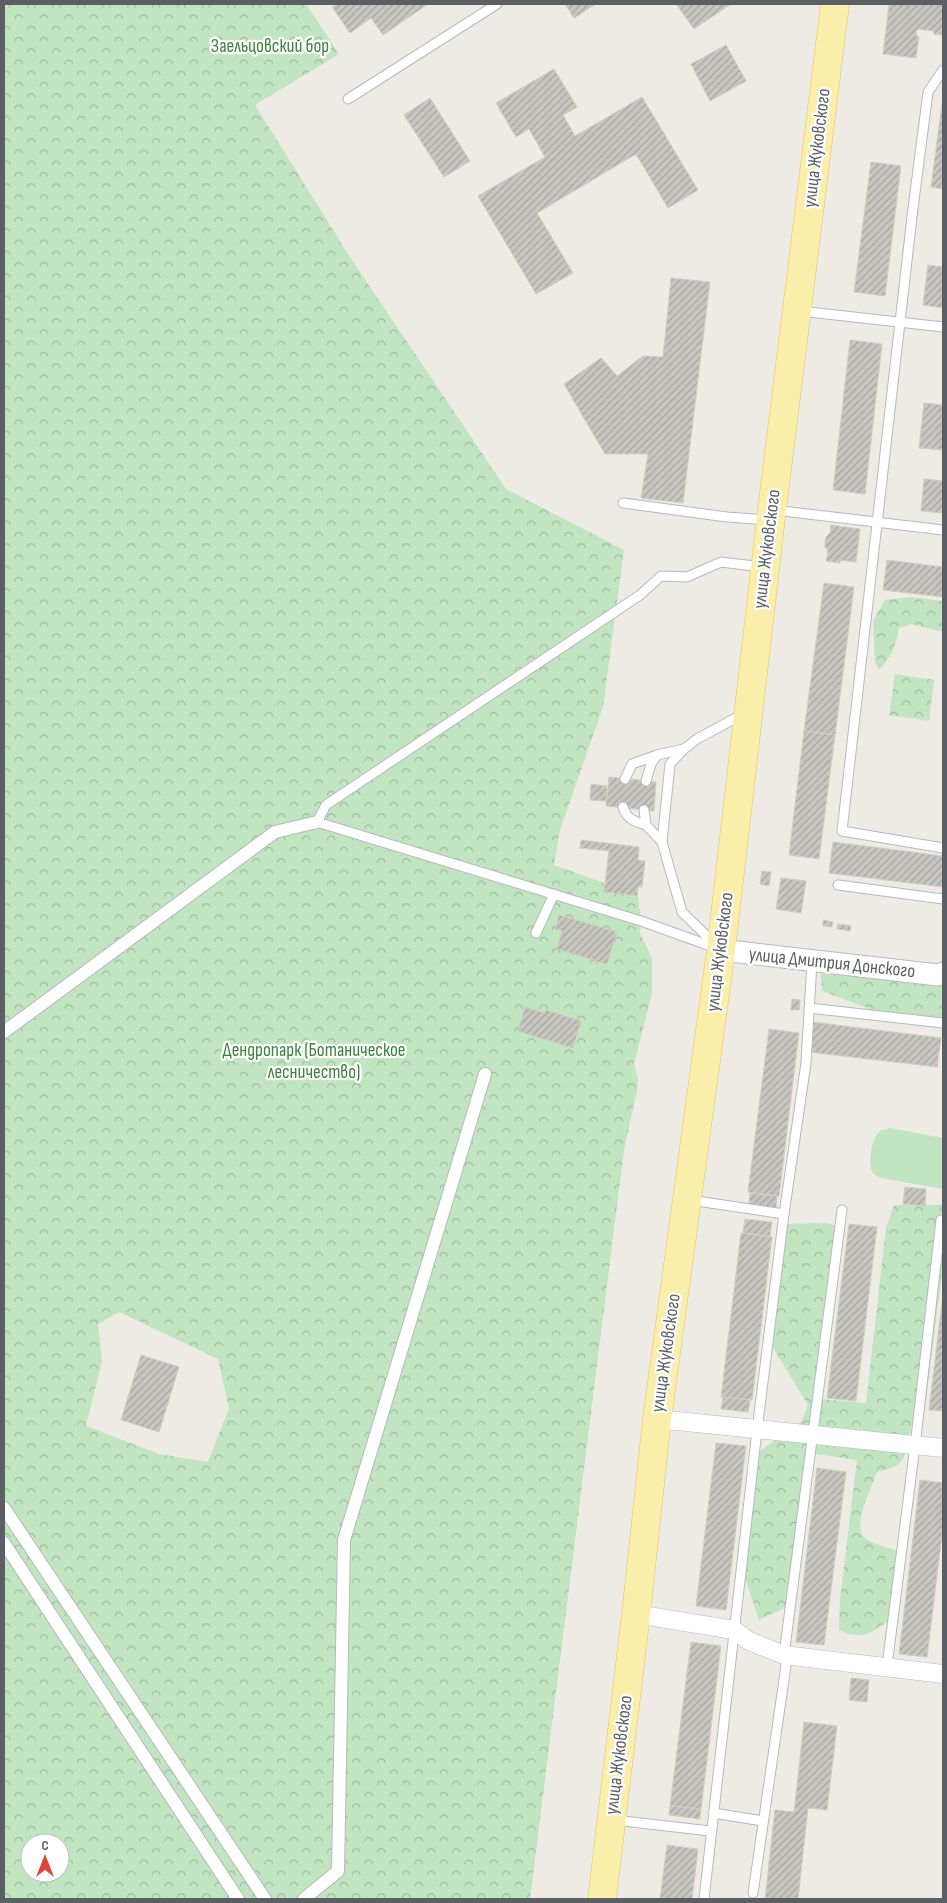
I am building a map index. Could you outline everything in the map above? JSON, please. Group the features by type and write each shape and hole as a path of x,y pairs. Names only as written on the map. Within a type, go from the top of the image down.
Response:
{"main road":[{"name":"улица Жуковского","path":"602,1899 657,1418 721,950 771,514 835,4"}],"street":[{"path":"4,1032 275,832 317,822"},
{"name":"улица Дмитрия Донского","path":"721,950 812,962 938,975 943,973"},
{"path":"304,1899 338,1871 344,1540 485,1074"},
{"path":"657,1418 757,1430 943,1448"},
{"path":"4,1508 265,1899"},
{"path":"4,1543 238,1899"},
{"path":"636,1614 734,1630 749,1641 784,1655 943,1674"}],"lane":[{"path":"348,99 496,4"},
{"path":"943,70 928,92 842,831 943,848"},
{"path":"797,310 943,327"},
{"path":"622,503 727,518 771,514 877,522 943,530"},
{"path":"721,950 641,921 317,822 326,805 640,595 661,576 687,577 721,562 765,568"},
{"path":"721,950 682,912 662,842 670,764 684,749 697,740 748,711"},
{"path":"625,779 632,764 657,755 684,749"},
{"path":"646,781 651,764 657,755"},
{"path":"623,808 631,821 646,825 662,842"},
{"path":"644,810 646,825"},
{"path":"517,883 518,893"},
{"path":"838,885 943,899"},
{"path":"536,933 554,894"},
{"path":"704,1899 710,1831 757,1430 784,1214 806,1063 812,962"},
{"path":"809,1008 943,1023"},
{"path":"687,1200 784,1214"},
{"path":"753,1893 786,1666 784,1655 842,1210"},
{"path":"887,1666 941,1220"},
{"path":"713,1813 763,1821"},
{"path":"612,1819 710,1831"}],"green space":[{"name":"Дендропарк (Ботаническое лесничество)","path":"4,4 306,4 339,54 255,105 348,254 506,489 624,550 603,707 560,830 554,865 638,895 641,921 640,933 652,958 652,993 634,1064 638,1079 637,1091 624,1150 530,1899 4,1899","holes":["119,1312 218,1359 229,1408 208,1462 159,1454 86,1426 102,1361 98,1324"]},
{"path":"910,597 943,601 943,632 911,624 899,628 897,640 892,651 879,670 875,662 873,621 885,600"},
{"path":"895,674 934,680 929,721 889,715"},
{"path":"821,974 943,978 943,1025 881,1013 822,991"},
{"path":"890,1128 943,1138 943,1189 881,1178 874,1174 870,1162 874,1139 880,1131"},
{"path":"894,1205 943,1205 943,1265 925,1407 911,1427 904,1457 899,1464 877,1472 861,1516 861,1533 865,1538 897,1551 893,1617 880,1627 861,1635 839,1630 840,1599 857,1460 810,1453 789,1606 759,1620 744,1575 760,1451 802,1421 808,1405 772,1346 786,1224 827,1223 839,1227 818,1399 866,1403 886,1228"}],"building":[{"path":"337,4 428,4 383,35 371,18 350,33 332,7"},
{"path":"565,4 596,4 574,18"},
{"path":"676,4 731,4 694,29"},
{"path":"889,4 943,4 943,35 934,34 934,31 917,29 916,36 919,36 916,58 883,54"},
{"path":"726,45 746,81 710,101 691,64"},
{"path":"554,69 577,107 563,115 575,136 642,97 698,190 668,208 636,154 537,213 573,273 536,294 478,196 545,157 529,129 516,137 496,103"},
{"path":"430,98 470,161 444,177 404,115"},
{"path":"943,105 943,189 931,187"},
{"path":"871,162 901,166 885,296 854,292"},
{"path":"928,265 943,267 943,308 923,305"},
{"path":"671,278 710,282 683,503 641,498 648,454 605,454 564,384 601,358 617,376 643,356 663,357"},
{"path":"850,340 882,344 865,494 833,490"},
{"path":"924,403 943,405 943,450 919,448"},
{"path":"924,479 943,481 943,513 921,511"},
{"path":"831,525 860,529 856,562 841,560 840,563 826,561 828,551 825,547 825,542 826,537 830,533"},
{"path":"887,560 943,567 943,597 883,590"},
{"path":"824,583 854,587 835,735 804,731"},
{"path":"804,731 835,735 819,859 789,855"},
{"path":"609,777 656,782 654,811 606,806"},
{"path":"591,784 607,786 606,801 590,800"},
{"path":"581,840 639,847 638,860 645,861 642,887 638,887 637,896 604,892 609,851 580,848"},
{"path":"833,842 943,856 943,887 829,873"},
{"path":"762,871 771,872 769,886 760,884"},
{"path":"781,878 806,881 801,913 776,909"},
{"path":"559,915 617,932 607,964 557,949 562,931 555,929"},
{"path":"823,920 833,922 832,927 823,926"},
{"path":"838,924 851,926 850,931 837,929"},
{"path":"792,999 800,1000 799,1010 791,1010"},
{"path":"525,1007 545,1013 546,1010 581,1021 573,1048 518,1031"},
{"path":"812,1022 941,1038 937,1067 809,1052"},
{"path":"769,1029 799,1033 779,1196 748,1192"},
{"path":"905,1187 926,1189 925,1206 903,1204"},
{"path":"750,1193 777,1196 776,1208 749,1205"},
{"path":"745,1219 772,1222 770,1236 743,1233"},
{"path":"849,1224 877,1227 856,1401 827,1398"},
{"path":"741,1233 772,1237 752,1400 721,1397"},
{"path":"943,1294 943,1411 929,1410"},
{"path":"141,1355 179,1367 159,1432 121,1420"},
{"path":"723,1397 750,1400 748,1412 721,1409"},
{"path":"716,1443 746,1446 726,1610 696,1606"},
{"path":"817,1468 846,1472 824,1645 796,1642"},
{"path":"920,1480 943,1483 943,1526 927,1657 899,1654"},
{"path":"691,1642 721,1646 701,1809 670,1806"},
{"path":"851,1678 869,1680 867,1702 849,1700"},
{"path":"804,1722 837,1726 827,1810 808,1808 798,1899 765,1899 775,1810 794,1812"},
{"path":"670,1806 701,1809 700,1819 669,1815"},
{"path":"667,1845 698,1849 692,1899 660,1899"}],"park label":[{"name":"Заельцовский бор","path":"270,46"}]}
